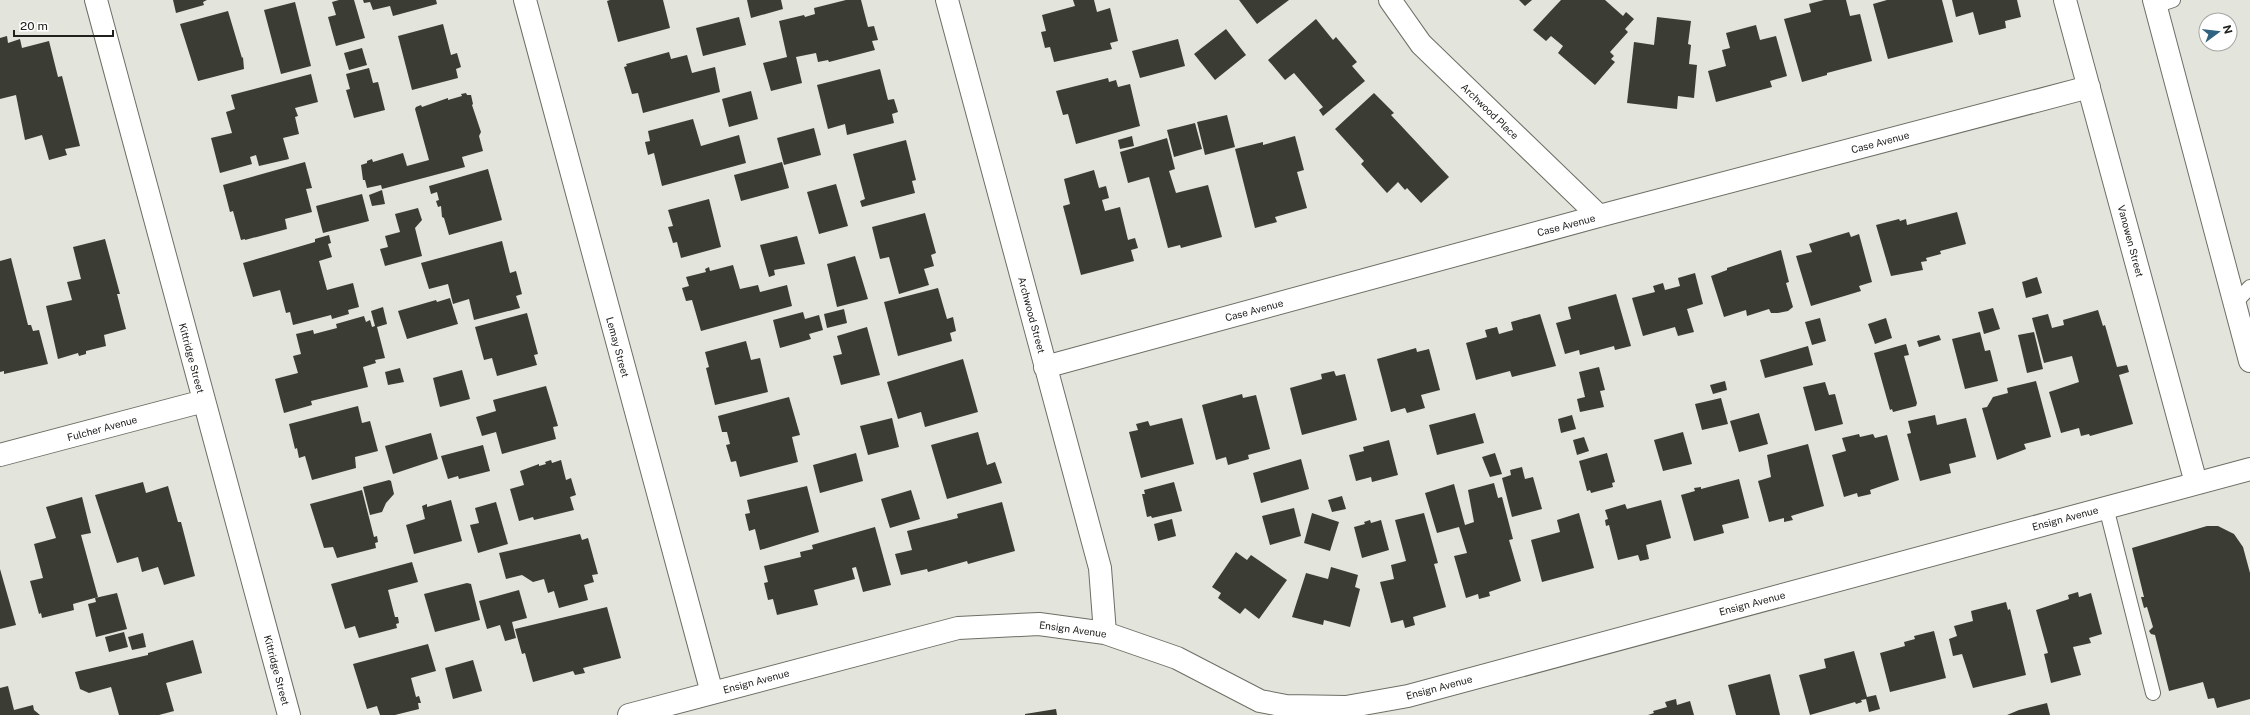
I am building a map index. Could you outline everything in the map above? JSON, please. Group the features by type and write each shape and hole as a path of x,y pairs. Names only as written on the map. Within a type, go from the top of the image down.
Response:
{"street":[{"name":"Kittridge Street","path":"96,0 289,715"},
{"name":"Lemay Street","path":"525,0 712,693"},
{"name":"Archwood Street","path":"947,0 1100,568 1105,633"},
{"name":"Archwood Place","path":"1390,0 1421,44 1599,216"},
{"name":"Vanowen Street","path":"2064,0 2089,86 2196,483"},
{"path":"2161,2 2250,362"},
{"name":"Case Avenue","path":"1045,366 1599,216 2089,86"},
{"name":"Fulcher Avenue","path":"0,455 204,401"},
{"name":"Ensign Avenue","path":"629,715 958,628 1039,624 1105,633 1177,658 1260,701 1317,711 1346,707 1408,696 2250,469"}],"lane":[{"path":"2235,303 2250,287"},
{"path":"2106,507 2154,693"}],"building":[{"path":"173,0 207,0 203,2 204,5 176,13"},
{"path":"339,0 354,0 365,38 336,46 328,17 336,15 332,2"},
{"path":"363,0 436,0 437,4 393,16 390,6 373,10 370,2 364,3"},
{"path":"663,0 670,28 618,42 607,1"},
{"path":"747,0 781,0 783,9 751,18"},
{"path":"846,0 861,0 868,27 874,26 878,40 872,41 875,50 829,62 828,60 818,62 816,53 796,57 802,83 771,91 763,63 787,57 779,21 815,14 814,8"},
{"path":"1073,0 1094,0 1097,12 1110,8 1118,41 1110,43 1112,49 1054,62 1050,47 1045,48 1041,32 1046,31 1042,15 1075,6"},
{"path":"1239,0 1289,0 1257,24"},
{"path":"1519,0 1532,0 1525,6"},
{"path":"1561,0 1605,0 1623,16 1626,12 1634,19 1625,29 1628,32 1610,52 1614,56 1611,59 1615,62 1595,85 1558,53 1563,46 1551,36 1546,41 1533,30"},
{"path":"1824,0 1846,0 1850,16 1860,14 1872,61 1827,73 1827,75 1802,82 1784,19 1811,12 1809,4"},
{"path":"1887,0 1942,0 1953,42 1888,59 1873,4"},
{"path":"1952,0 2017,0 2021,17 2005,21 2006,28 1979,35 1973,12 1956,17"},
{"path":"295,2 311,66 281,74 264,10"},
{"path":"228,11 242,58 243,57 244,69 198,81 180,24"},
{"path":"739,17 746,45 703,56 696,28"},
{"path":"1657,17 1691,21 1688,44 1691,45 1689,64 1697,65 1694,98 1678,96 1677,109 1627,103 1634,42 1654,45"},
{"path":"1316,19 1333,40 1336,37 1357,62 1352,66 1365,81 1323,116 1319,110 1323,107 1294,73 1285,80 1268,60"},
{"path":"443,24 451,55 457,53 461,67 456,69 458,78 412,90 398,36"},
{"path":"1756,25 1760,40 1776,36 1787,76 1770,81 1772,87 1716,102 1708,71 1726,66 1722,50 1730,48 1726,33"},
{"path":"1226,29 1246,55 1215,80 1194,54"},
{"path":"7,36 8,43 20,39 22,48 49,41 58,77 62,76 80,146 65,149 67,155 49,160 42,135 25,140 16,95 0,99 0,38"},
{"path":"1178,39 1185,66 1140,78 1132,51"},
{"path":"362,48 367,65 349,70 344,53"},
{"path":"669,52 671,59 687,55 692,73 715,67 720,92 643,113 638,93 632,94 624,67 627,66 626,64"},
{"path":"369,68 373,83 378,82 385,110 354,118 346,90 350,89 346,74"},
{"path":"880,69 888,100 894,99 898,112 892,114 894,123 847,135 845,124 828,129 817,85"},
{"path":"311,74 318,102 295,108 298,116 295,117 299,134 283,138 289,159 259,166 256,155 250,157 252,164 220,173 211,138 232,133 226,112 235,109 231,95"},
{"path":"1108,78 1109,82 1116,80 1118,87 1130,84 1140,126 1076,144 1068,114 1063,115 1056,91"},
{"path":"751,91 758,119 729,127 722,99"},
{"path":"466,93 467,95 471,95 472,105 481,132 479,136 483,151 462,157 465,167 382,189 381,185 367,188 365,180 363,180 361,165 367,163 367,161 372,159 373,162 403,153 407,166 429,160 415,109 416,107 421,105 422,107 448,98 448,100 462,96 461,94"},
{"path":"1374,93 1394,113 1391,115 1449,177 1421,203 1407,188 1405,190 1398,182 1387,193 1361,164 1364,161 1335,129"},
{"path":"1227,115 1235,147 1205,155 1197,122"},
{"path":"693,119 701,146 739,135 746,163 662,186 654,153 648,155 645,142 650,141 648,131"},
{"path":"1195,123 1202,149 1174,157 1167,130"},
{"path":"814,128 821,155 784,165 777,138"},
{"path":"1132,136 1134,146 1120,149 1118,140"},
{"path":"1295,136 1304,170 1297,172 1307,208 1275,217 1277,222 1255,228 1235,149 1263,142 1263,145"},
{"path":"1167,138 1175,169 1169,171 1176,193 1208,185 1222,237 1181,248 1180,245 1168,248 1149,177 1128,183 1120,152"},
{"path":"906,140 916,180 912,181 915,193 862,207 860,201 865,199 853,154"},
{"path":"305,162 312,188 306,189 312,212 285,219 287,229 241,240 233,211 230,212 223,185"},
{"path":"782,162 789,188 741,201 734,175"},
{"path":"488,169 502,220 449,235 444,218 442,217 441,206 438,207 436,201 439,200 437,192 431,194 429,186"},
{"path":"1094,170 1099,188 1106,186 1109,198 1102,200 1105,211 1120,207 1128,240 1135,238 1138,248 1131,250 1134,261 1081,275 1063,206 1070,204 1064,179"},
{"path":"836,184 848,226 819,234 807,192"},
{"path":"382,190 385,204 372,206 369,195"},
{"path":"362,194 369,221 323,233 316,206"},
{"path":"709,199 721,247 681,258 677,242 673,243 668,227 673,226 668,210"},
{"path":"418,208 422,220 415,228 422,256 385,266 380,249 388,247 385,236 400,232 395,214"},
{"path":"1957,212 1966,244 1940,251 1941,254 1926,258 1927,261 1921,262 1923,270 1891,276 1876,225 1899,219 1900,221 1906,219 1907,225"},
{"path":"925,213 936,253 931,255 934,266 924,269 929,285 899,294 889,257 880,259 872,227"},
{"path":"1849,232 1851,237 1859,234 1872,282 1859,286 1861,291 1811,306 1796,256 1812,252 1809,244"},
{"path":"329,235 331,243 328,244 332,257 319,261 327,290 353,283 359,307 348,310 349,314 332,319 331,315 293,325 290,312 286,313 280,290 253,297 243,263 315,242 315,239"},
{"path":"797,236 805,264 774,270 775,275 769,277 760,245"},
{"path":"105,239 120,294 117,294 126,329 104,335 106,346 86,351 86,354 79,356 78,353 58,359 46,306 72,300 67,282 81,279 73,247"},
{"path":"502,241 510,273 516,271 522,294 516,296 520,308 474,320 469,299 453,304 448,284 429,289 421,263"},
{"path":"1781,250 1789,282 1786,283 1793,307 1788,311 1778,313 1771,313 1769,309 1747,316 1746,310 1724,317 1711,276 1727,270 1727,268"},
{"path":"855,256 868,299 837,307 827,264"},
{"path":"11,258 28,325 31,325 33,331 39,330 48,364 4,374 4,371 0,372 0,261"},
{"path":"733,265 740,289 758,285 760,292 787,285 792,306 701,331 692,300 686,301 682,288 689,286 686,277 706,272 705,269 709,267 710,271"},
{"path":"1695,273 1703,304 1687,309 1694,332 1678,336 1675,327 1643,336 1632,298 1655,292 1653,286 1663,283 1665,290 1680,286 1678,278"},
{"path":"2037,277 2042,293 2026,298 2022,282"},
{"path":"938,288 947,319 953,317 956,331 950,333 952,341 898,356 884,302"},
{"path":"1616,294 1631,346 1615,350 1614,346 1580,355 1579,350 1565,354 1556,323 1571,319 1568,307"},
{"path":"450,298 458,324 407,339 398,311 436,300 437,302"},
{"path":"383,307 387,324 377,327 385,358 375,360 376,363 363,367 368,387 311,401 312,405 284,413 275,379 298,373 293,356 301,354 296,334 313,330 314,334 337,328 336,324 364,316 366,322 370,320 372,327 375,326 371,311"},
{"path":"1993,308 2000,329 1984,334 1978,312"},
{"path":"844,309 847,323 827,328 824,314"},
{"path":"2098,310 2103,326 2105,325 2117,367 2127,365 2129,372 2119,375 2133,424 2090,436 2089,434 2081,436 2079,428 2061,433 2049,392 2079,382 2072,356 2044,363 2032,318 2048,314 2052,328 2064,325 2063,320"},
{"path":"803,312 805,319 819,315 823,330 809,334 811,339 780,348 773,320"},
{"path":"527,313 538,354 534,355 537,365 497,376 492,358 484,360 475,327"},
{"path":"1540,314 1556,366 1512,377 1510,371 1476,380 1466,343 1487,337 1485,330 1497,327 1499,334 1513,330 1511,322"},
{"path":"1820,318 1826,341 1812,345 1805,322"},
{"path":"1886,318 1892,338 1875,344 1868,324"},
{"path":"867,327 880,375 841,385 833,356 842,354 837,336"},
{"path":"1980,332 1985,351 1990,350 1998,381 1965,389 1952,339"},
{"path":"2034,332 2043,369 2027,373 2018,335"},
{"path":"1939,335 1941,340 1919,347 1917,341"},
{"path":"746,341 751,360 760,358 768,392 715,405 706,368 709,367 705,352"},
{"path":"1906,344 1909,355 1904,356 1917,403 1916,406 1893,412 1892,409 1890,410 1874,353"},
{"path":"1808,346 1813,365 1765,378 1760,360"},
{"path":"1416,348 1417,352 1429,349 1440,390 1421,395 1425,408 1407,413 1405,408 1391,412 1377,359"},
{"path":"963,359 978,412 925,427 921,412 898,419 887,382"},
{"path":"1599,367 1605,390 1600,391 1604,407 1580,412 1577,399 1585,397 1579,372"},
{"path":"400,368 404,382 388,385 385,372"},
{"path":"462,370 470,399 440,407 433,378"},
{"path":"1334,371 1336,376 1345,374 1357,420 1302,435 1290,388 1322,379 1321,374"},
{"path":"1725,381 1727,390 1713,394 1710,385"},
{"path":"2036,381 2051,437 2024,444 2026,449 1997,460 1982,408 1987,407 1993,397 2008,393 2007,388"},
{"path":"1825,382 1829,395 1835,394 1843,424 1815,431 1803,387"},
{"path":"546,386 558,426 553,427 556,439 502,454 496,432 482,436 476,417 496,411 493,400"},
{"path":"1242,394 1243,398 1256,395 1270,449 1248,455 1249,459 1228,465 1226,457 1216,460 1202,405"},
{"path":"789,397 800,435 792,437 798,462 740,477 736,461 731,462 726,445 730,444 727,432 722,432 718,416"},
{"path":"1721,398 1728,424 1702,430 1695,404"},
{"path":"358,406 362,423 370,421 378,451 355,457 356,468 312,480 305,456 299,458 297,448 295,449 289,424"},
{"path":"1475,413 1484,443 1437,455 1429,425"},
{"path":"1759,413 1768,444 1739,452 1730,421"},
{"path":"1572,415 1576,429 1561,433 1558,419"},
{"path":"1935,415 1937,425 1966,418 1976,457 1949,464 1951,473 1920,481 1907,434 1911,433 1908,421"},
{"path":"892,418 899,447 868,455 860,426"},
{"path":"1182,418 1194,464 1141,478 1129,432 1138,430 1136,424 1148,421 1150,426"},
{"path":"978,432 987,465 995,462 1002,483 947,499 931,445"},
{"path":"1683,432 1692,464 1663,471 1654,440"},
{"path":"431,433 438,459 393,474 385,446"},
{"path":"1859,434 1860,437 1873,434 1875,438 1887,435 1899,480 1870,490 1871,494 1858,497 1857,493 1844,497 1832,455 1846,451 1842,438"},
{"path":"1584,437 1589,451 1577,455 1573,440"},
{"path":"1389,440 1398,475 1372,482 1371,477 1356,481 1349,455 1364,451 1363,447"},
{"path":"1808,444 1824,506 1791,516 1793,520 1784,522 1784,518 1769,522 1758,481 1771,477 1767,455"},
{"path":"483,445 490,471 459,479 458,476 448,479 441,456"},
{"path":"856,453 863,481 820,493 813,465"},
{"path":"1495,453 1502,474 1490,477 1482,457"},
{"path":"1607,453 1615,482 1612,483 1613,487 1591,493 1590,490 1587,491 1579,461"},
{"path":"1301,459 1309,489 1261,503 1253,473"},
{"path":"551,460 552,463 561,460 566,480 571,478 576,495 570,497 574,510 534,520 533,517 519,521 510,489 524,485 520,471 539,464 539,466 546,464 545,462"},
{"path":"1522,467 1525,479 1533,477 1542,509 1512,517 1502,478 1511,475 1510,470"},
{"path":"1739,479 1749,518 1722,525 1724,533 1694,541 1681,495 1695,491 1694,488 1701,487 1701,489"},
{"path":"389,480 391,481 394,494 386,503 382,512 370,515 363,487"},
{"path":"143,482 146,493 168,486 178,522 181,522 195,576 164,585 158,567 142,572 138,557 117,563 95,495"},
{"path":"1174,482 1182,511 1152,518 1151,516 1147,517 1142,494 1145,494 1144,490"},
{"path":"1494,483 1498,498 1502,497 1513,539 1509,540 1521,581 1489,592 1490,596 1479,599 1478,594 1466,598 1454,556 1467,553 1459,527 1437,533 1425,493 1454,484 1465,525 1474,522 1468,490"},
{"path":"807,486 819,532 760,550 755,529 749,531 745,514 750,513 747,500"},
{"path":"362,490 374,537 377,536 378,542 375,543 376,548 337,558 333,547 324,548 310,504"},
{"path":"911,490 920,519 890,528 881,499"},
{"path":"1342,496 1346,509 1332,512 1328,500"},
{"path":"82,497 91,533 81,535 98,597 73,604 74,610 42,618 41,613 39,614 30,581 43,578 34,544 56,538 46,507"},
{"path":"451,500 462,541 414,554 406,525 425,519 422,506 427,504 427,507"},
{"path":"1661,500 1671,538 1646,545 1649,559 1640,561 1638,555 1618,560 1609,525 1606,526 1605,520 1608,519 1605,510 1625,504 1627,509"},
{"path":"496,502 508,544 478,553 470,525 479,523 475,508"},
{"path":"1002,502 1015,551 968,564 967,561 928,572 927,569 901,575 895,554 912,550 907,531 958,518 957,514"},
{"path":"1294,508 1301,536 1270,545 1262,516"},
{"path":"1312,513 1339,522 1330,551 1304,543"},
{"path":"1424,513 1438,563 1434,564 1446,607 1413,617 1415,625 1405,628 1403,620 1391,623 1380,582 1394,579 1391,565 1406,561 1395,520"},
{"path":"1579,513 1594,568 1542,582 1531,540 1560,532 1557,520"},
{"path":"1172,519 1176,536 1158,541 1154,524"},
{"path":"1370,520 1371,523 1381,520 1389,550 1362,558 1354,527 1365,524 1364,522"},
{"path":"2207,526 2218,526 2234,534 2243,547 2250,573 2250,699 2217,708 2214,698 2208,699 2203,682 2169,691 2155,635 2151,634 2149,631 2153,627 2147,607 2144,608 2141,597 2144,597 2132,548"},
{"path":"875,527 891,585 863,592 856,567 852,568 855,579 814,590 818,605 777,615 773,599 768,600 764,583 768,582 764,566 801,557 800,552 813,549 812,545"},
{"path":"580,534 582,540 588,538 598,574 592,575 594,582 584,585 588,600 559,608 554,591 548,593 544,579 533,582 522,575 506,579 499,553"},
{"path":"1236,552 1247,560 1251,555 1287,580 1259,619 1245,608 1240,614 1218,598 1221,593 1212,587"},
{"path":"412,562 418,582 388,590 395,617 398,617 399,623 396,624 397,628 359,638 355,626 345,629 331,584"},
{"path":"1331,567 1358,575 1355,587 1360,589 1350,627 1324,620 1323,625 1292,617 1306,573 1328,579"},
{"path":"0,569 16,625 0,629"},
{"path":"467,583 471,584 480,620 435,632 424,594"},
{"path":"519,590 527,618 512,622 516,638 505,641 500,625 487,629 479,601"},
{"path":"2078,592 2079,597 2091,593 2102,634 2089,638 2091,643 2073,647 2081,675 2051,683 2044,654 2048,653 2036,610 2069,599 2068,595"},
{"path":"117,593 127,629 96,637 88,604 96,602 95,598"},
{"path":"2006,602 2008,610 2010,609 2026,675 1973,688 1962,654 1953,656 1949,639 1957,636 1954,626 1973,621 1971,611"},
{"path":"607,607 621,658 583,668 585,673 575,675 573,671 533,682 525,653 522,654 515,629"},
{"path":"1934,631 1946,678 1890,692 1880,653 1905,646 1904,642 1915,639 1914,636"},
{"path":"124,632 128,647 109,652 105,637"},
{"path":"143,633 146,647 132,650 128,637"},
{"path":"193,640 202,673 166,683 174,711 159,715 119,715 111,687 89,693 80,689 75,672 148,655 148,653"},
{"path":"428,644 436,671 411,678 416,697 419,696 421,703 418,703 419,709 395,715 380,715 377,706 367,709 353,664"},
{"path":"1854,651 1867,697 1876,695 1880,709 1869,712 1866,699 1861,700 1862,702 1856,704 1855,702 1810,715 1799,675 1826,668 1824,659"},
{"path":"473,660 482,691 453,699 445,668"},
{"path":"1770,674 1780,715 1736,715 1728,685"},
{"path":"8,686 14,710 33,705 34,710 40,715 0,715 0,688"},
{"path":"1676,699 1677,705 1690,701 1694,715 1648,715 1654,713 1653,711 1667,707 1665,702"},
{"path":"2047,703 2050,715 2007,715 2019,710"},
{"path":"1056,709 1057,715 1025,715 1025,714"}]}
